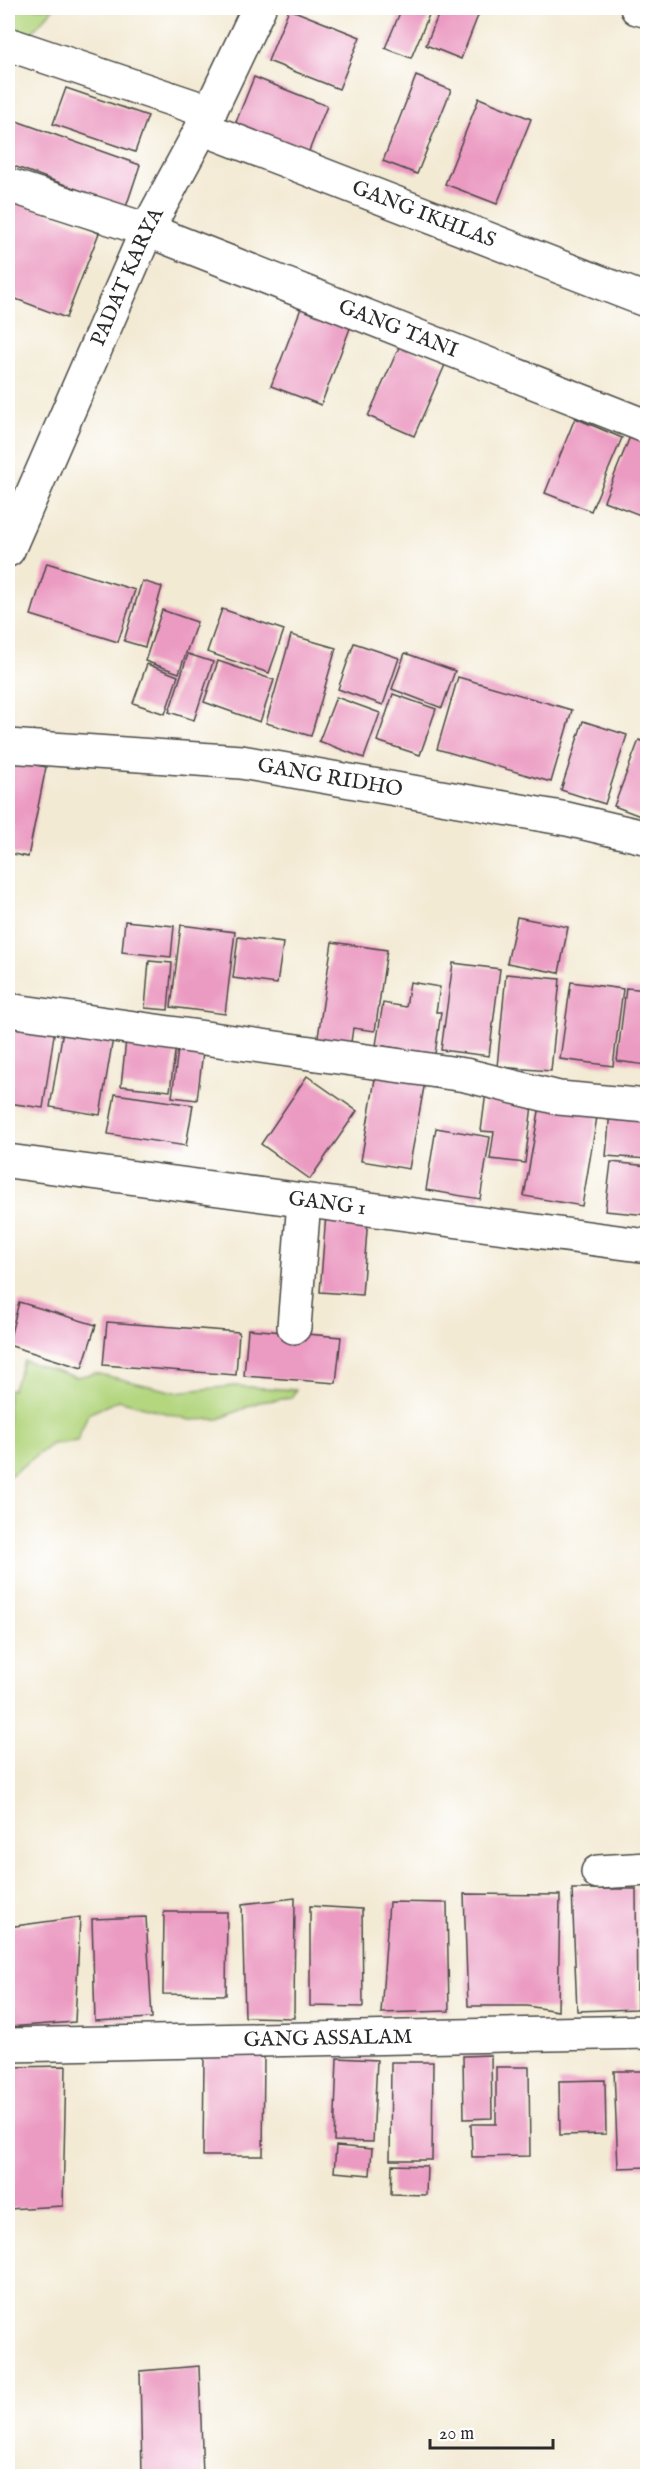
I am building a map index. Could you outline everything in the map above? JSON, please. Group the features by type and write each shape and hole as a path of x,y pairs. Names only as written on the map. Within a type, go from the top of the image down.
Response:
{"street":[{"name":"PADAT KARYA","path":"8,550 147,230 206,120 259,8"},
{"path":"637,8 648,12"},
{"name":"GANG IKHLAS","path":"8,44 206,120 648,301"},
{"name":"GANG TANI","path":"8,186 147,230 648,427"},
{"name":"GANG RIDHO","path":"8,746 241,762 567,819 648,838"},
{"path":"8,1010 465,1075 559,1098 648,1106"},
{"name":"GANG 1","path":"8,1161 648,1246"},
{"path":"294,1327 304,1201"},
{"path":"598,1872 648,1869"},
{"name":"GANG ASSALAM","path":"8,2045 648,2032"}],"green space":[{"path":"8,8 54,8 33,31 15,57 8,57"},
{"path":"24,1361 76,1377 95,1373 175,1392 234,1386 296,1390 291,1398 259,1402 219,1419 190,1420 119,1400 88,1414 77,1441 52,1444 8,1477 8,1389 12,1390"}],"building":[{"path":"402,8 410,8 429,15 411,58 385,48"},
{"path":"441,8 481,8 461,59 426,45"},
{"path":"289,9 360,37 339,89 268,61"},
{"path":"416,76 451,90 417,174 383,161"},
{"path":"254,77 327,106 307,156 234,127"},
{"path":"66,88 148,116 135,152 53,124"},
{"path":"479,98 531,119 497,204 445,184"},
{"path":"8,118 140,165 126,207 8,164"},
{"path":"8,197 99,233 66,318 8,296"},
{"path":"303,303 352,323 321,405 271,386"},
{"path":"400,345 445,365 414,436 368,416"},
{"path":"575,418 622,438 591,511 545,493"},
{"path":"631,434 648,440 648,518 604,501"},
{"path":"47,563 135,590 118,642 31,615"},
{"path":"142,581 162,587 145,647 124,641"},
{"path":"222,609 284,630 269,673 207,652"},
{"path":"162,610 197,622 179,673 145,661"},
{"path":"291,635 336,648 311,736 266,723"},
{"path":"354,643 399,658 383,705 338,689"},
{"path":"405,653 455,671 442,708 392,689"},
{"path":"188,654 213,662 194,720 169,712"},
{"path":"218,661 274,680 260,722 204,702"},
{"path":"147,664 178,676 165,714 133,703"},
{"path":"458,677 572,710 551,782 437,749"},
{"path":"393,694 436,709 420,755 377,741"},
{"path":"336,697 380,713 364,758 319,741"},
{"path":"583,721 627,735 605,804 561,790"},
{"path":"639,740 648,743 648,819 614,806"},
{"path":"8,760 46,767 28,857 8,853"},
{"path":"517,917 568,927 559,973 507,963"},
{"path":"125,921 174,926 171,957 122,952"},
{"path":"181,925 235,932 225,1014 171,1007"},
{"path":"238,937 283,943 277,984 233,978"},
{"path":"332,942 387,950 375,1031 353,1028 350,1049 317,1044"},
{"path":"149,961 172,963 168,1010 145,1008"},
{"path":"453,963 500,969 489,1056 441,1050"},
{"path":"506,974 560,979 551,1071 497,1067"},
{"path":"410,982 440,987 436,1012 441,1012 435,1054 376,1045 383,1003 406,1007"},
{"path":"571,982 623,989 613,1066 560,1059"},
{"path":"626,988 648,990 646,1065 617,1061"},
{"path":"8,1021 55,1028 43,1108 8,1103"},
{"path":"63,1030 113,1038 100,1115 50,1107"},
{"path":"126,1040 176,1045 170,1091 121,1086"},
{"path":"179,1041 204,1044 197,1100 172,1097"},
{"path":"377,1067 426,1076 409,1169 361,1161"},
{"path":"307,1076 357,1111 310,1179 261,1144"},
{"path":"486,1092 533,1097 525,1163 490,1159 494,1132 481,1131"},
{"path":"115,1094 193,1105 186,1146 108,1134"},
{"path":"541,1100 598,1111 582,1206 524,1196"},
{"path":"610,1111 648,1114 648,1159 606,1156"},
{"path":"436,1128 490,1137 480,1199 426,1190"},
{"path":"611,1162 648,1166 648,1215 605,1211"},
{"path":"326,1214 368,1217 362,1295 320,1292"},
{"path":"19,1302 96,1325 82,1368 8,1345"},
{"path":"107,1322 239,1332 236,1375 103,1365"},
{"path":"248,1329 341,1337 336,1383 244,1376"},
{"path":"572,1889 636,1889 637,2009 577,2011"},
{"path":"464,1894 560,1895 558,2011 527,2006 468,2006"},
{"path":"295,1898 294,2018 245,2017 242,1904"},
{"path":"389,1902 447,1903 449,2011 381,2013"},
{"path":"644,1902 648,1902 648,1950 646,1950"},
{"path":"310,1906 362,1909 363,2007 310,2006"},
{"path":"164,1912 227,1912 226,1995 163,1994"},
{"path":"80,1917 75,2022 8,2027 8,1927"},
{"path":"146,1917 152,2018 95,2021 92,1919"},
{"path":"491,2055 492,2118 464,2119 463,2056"},
{"path":"204,2056 264,2057 263,2156 203,2156"},
{"path":"337,2058 377,2060 373,2142 334,2141"},
{"path":"391,2062 433,2062 432,2160 390,2160"},
{"path":"66,2066 63,2206 8,2209 8,2067"},
{"path":"496,2067 529,2067 530,2156 472,2157 471,2124 496,2124"},
{"path":"614,2071 648,2071 648,2167 618,2168"},
{"path":"605,2080 606,2134 560,2135 559,2081"},
{"path":"336,2146 372,2149 370,2175 334,2172"},
{"path":"392,2165 427,2166 426,2195 391,2194"},
{"path":"199,2366 203,2476 142,2476 140,2371"}]}
